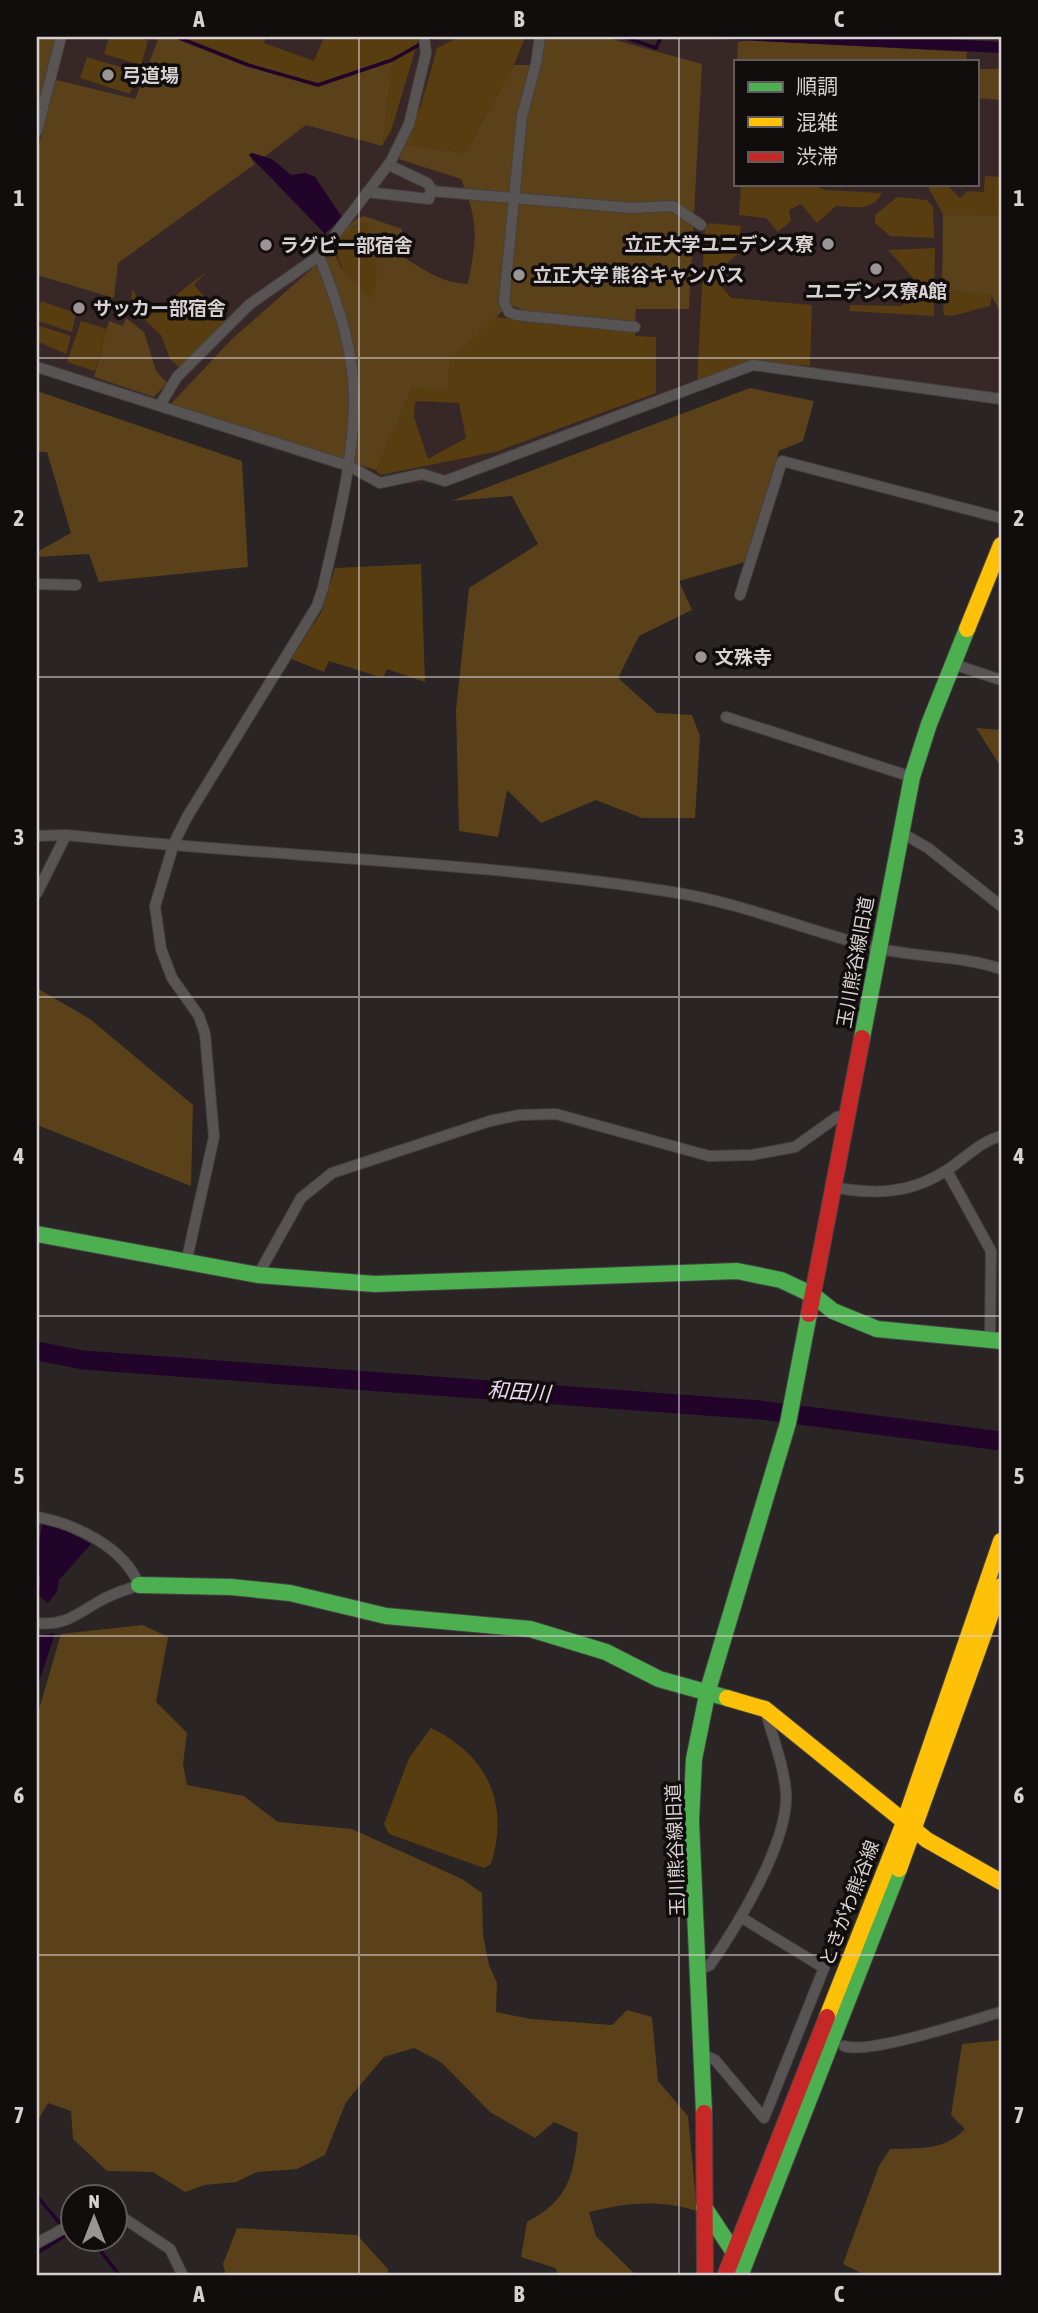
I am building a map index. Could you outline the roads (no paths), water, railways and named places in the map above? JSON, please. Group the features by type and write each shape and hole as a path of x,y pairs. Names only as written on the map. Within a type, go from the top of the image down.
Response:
{"street":[{"path":"37,131 61,37"},
{"path":"160,405 177,377 250,304 319,256 389,165 409,124 426,53 425,37"},
{"path":"540,37 522,116 503,286 504,302 509,312 635,327"},
{"path":"367,192 429,199 431,191 427,183 389,165"},
{"path":"431,191 632,208 673,206 701,225"},
{"path":"186,1263 214,1137 205,1034 200,1016 172,978 161,949 155,906 174,843 317,607 349,466 354,405 351,367 334,292 319,256"},
{"path":"37,367 349,466 380,483 422,474 444,481 753,365 1001,400"},
{"path":"740,596 782,461 1001,518"},
{"name":"玉川熊谷線旧道","path":"705,2276 704,2055 691,1791 708,1690 788,1423 912,777 1001,544"},
{"path":"37,584 76,585"},
{"path":"953,664 1001,680"},
{"path":"726,717 912,777"},
{"path":"900,832 928,848 1001,906"},
{"path":"37,893 66,835"},
{"path":"37,836 66,835 442,864 671,891 729,902 879,948 975,960 1001,969"},
{"path":"258,1275 301,1198 332,1173 490,1121 519,1115 556,1114 709,1156 752,1155 795,1147 837,1117 848,1114"},
{"path":"833,1187 865,1193 909,1189 947,1171 985,1140 1001,1136"},
{"path":"37,1234 258,1275 375,1284 737,1271 781,1280 813,1295 833,1311 877,1329 995,1341 991,1251 947,1171"},
{"path":"37,1517 78,1529 99,1541 126,1563 139,1585"},
{"name":"ときがわ熊谷線","path":"736,2250 909,1825 1001,1541"},
{"path":"37,1623 61,1623 74,1619 112,1594 139,1585 266,1590 387,1616 530,1629 606,1652 659,1679 708,1690 765,1709 909,1825 956,1858 1001,1882"},
{"name":"ときがわ熊谷線","path":"735,2275 1001,1586"},
{"path":"701,1969 710,1965 742,1919 785,1813 786,1791 765,1709"},
{"path":"704,2055 715,2060 764,2118 804,2031 824,1968 742,1919"},
{"path":"844,2046 855,2050 880,2045 1001,2012"},
{"path":"704,2204 717,2228 736,2250 735,2275"},
{"path":"717,2228 731,2229 747,2220"},
{"path":"130,2222 170,2249 183,2276"},
{"path":"37,2243 60,2231"}],"waterway":[{"path":"177,37 248,65 318,85 392,60 433,37"},
{"path":"624,37 656,48 661,37"},
{"name":"和田川","path":"37,1351 83,1360 760,1410 1001,1441"},
{"path":"37,2196 60,2223"},
{"path":"37,2253 60,2239"},
{"path":"103,2254 120,2276"}],"place":[{"name":"弓道場","path":"108,75"},
{"name":"立正大学ユニデンス寮","path":"828,244"},
{"name":"ラグビー部宿舎","path":"266,245"},
{"name":"ユニデンス寮A館","path":"876,269"},
{"name":"立正大学 熊谷キャンパス","path":"519,275"},
{"name":"サッカー部宿舎","path":"79,308"},
{"name":"文殊寺","path":"701,657"}]}
